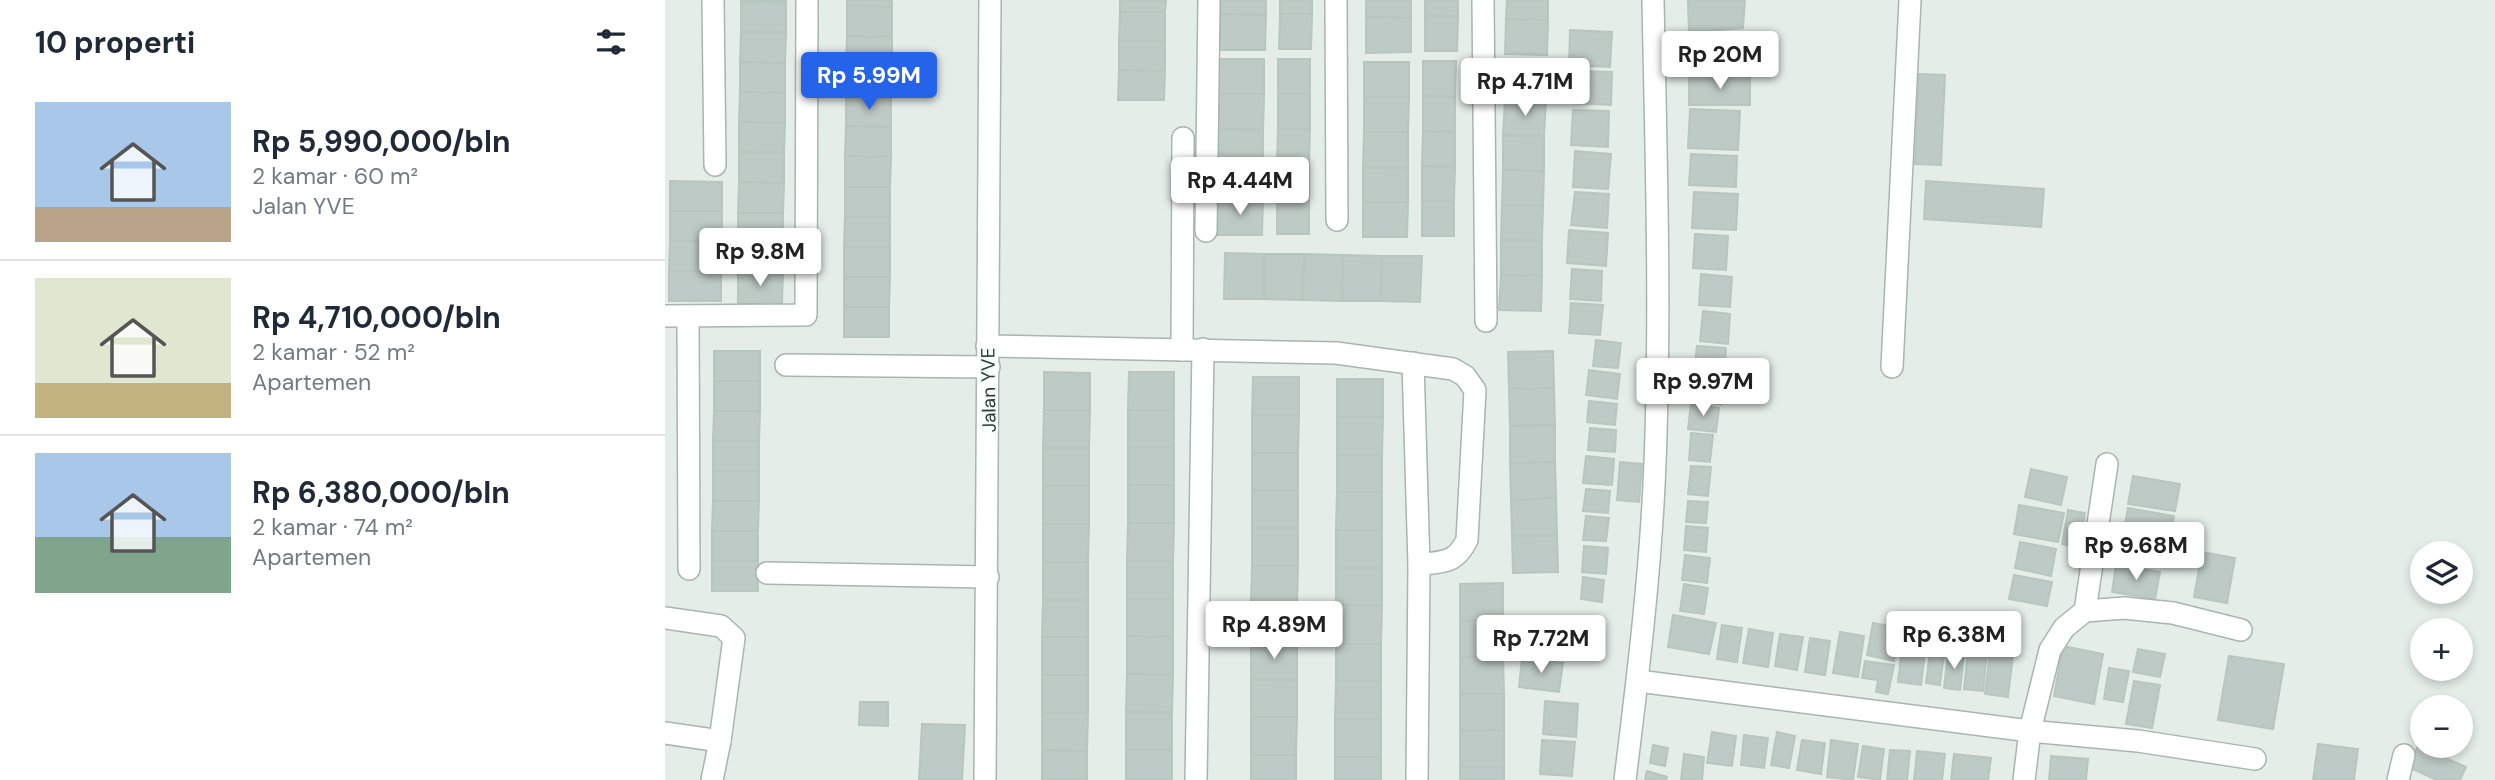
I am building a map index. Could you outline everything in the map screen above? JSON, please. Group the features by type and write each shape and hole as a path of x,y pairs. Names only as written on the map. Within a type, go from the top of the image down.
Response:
{"street":[{"path":"713,0 715,165"},
{"path":"665,316 806,315 807,0"},
{"name":"Jalan YVE","path":"985,780 990,0"},
{"path":"1206,231 1209,0"},
{"path":"1336,0 1337,220"},
{"path":"1483,0 1486,321"},
{"path":"1625,780 1638,681 1655,461 1657,199 1653,0"},
{"path":"1892,367 1910,0"},
{"path":"1183,138 1193,349 1196,780"},
{"path":"688,316 689,569"},
{"path":"786,365 1193,349 1336,353 1453,369 1465,376 1475,390 1467,540 1460,553 1452,560 1419,565"},
{"path":"1413,363 1419,565 1417,780"},
{"path":"2085,611 2107,464"},
{"path":"767,573 988,577"},
{"path":"2024,780 2030,731 2050,650 2064,628 2085,611 2124,608 2173,613 2241,630"},
{"path":"665,618 721,626 734,638 712,780"},
{"path":"1638,681 2030,731 2138,741 2255,758"},
{"path":"665,733 720,741"},
{"path":"2398,780 2404,755"}],"building":[{"path":"786,0 786,3 741,2"},
{"path":"847,0 892,0 892,7 847,6"},
{"path":"1120,0 1166,0 1165,12 1120,12"},
{"path":"1221,0 1266,0 1266,15 1220,14"},
{"path":"1280,0 1312,0 1312,14 1280,14"},
{"path":"1366,0 1411,0 1411,18 1366,17"},
{"path":"1425,0 1458,0 1458,17 1425,16"},
{"path":"1507,0 1548,0 1548,20 1506,19"},
{"path":"1688,0 1745,0 1743,28 1689,32"},
{"path":"741,2 786,3 786,33 741,32"},
{"path":"847,6 892,7 892,37 847,36"},
{"path":"1120,12 1165,12 1165,41 1119,41"},
{"path":"1220,14 1266,15 1265,50 1220,50"},
{"path":"1280,14 1312,14 1311,49 1279,49"},
{"path":"1425,16 1458,17 1457,51 1425,51"},
{"path":"1366,17 1411,18 1411,52 1366,53"},
{"path":"1506,19 1548,20 1547,55 1505,54"},
{"path":"1570,30 1612,32 1610,67 1569,65"},
{"path":"741,32 786,33 785,63 740,62"},
{"path":"1689,34 1728,34 1729,70 1690,71"},
{"path":"847,36 892,37 892,67 846,67"},
{"path":"1119,41 1165,41 1165,71 1119,70"},
{"path":"1219,59 1264,59 1264,94 1219,94"},
{"path":"1278,59 1310,59 1310,94 1278,94"},
{"path":"1423,61 1456,61 1455,97 1423,96"},
{"path":"740,62 785,63 785,93 740,92"},
{"path":"1364,62 1409,62 1409,97 1364,97"},
{"path":"1505,65 1546,66 1546,101 1505,100"},
{"path":"846,67 892,67 891,97 846,97"},
{"path":"1119,70 1165,71 1164,100 1118,100"},
{"path":"1574,71 1612,72 1611,105 1573,103"},
{"path":"1919,74 1945,75 1941,165 1915,164"},
{"path":"1689,76 1750,76 1750,105 1689,105"},
{"path":"740,92 785,93 785,123 739,122"},
{"path":"1219,94 1264,94 1263,130 1218,129"},
{"path":"1278,94 1310,94 1310,129 1278,129"},
{"path":"1423,96 1455,97 1455,132 1423,131"},
{"path":"846,97 891,97 891,127 846,126"},
{"path":"1364,97 1409,97 1408,132 1364,132"},
{"path":"1505,100 1546,101 1544,136 1503,135"},
{"path":"1690,109 1740,111 1738,150 1688,148"},
{"path":"1573,110 1609,111 1608,147 1571,145"},
{"path":"739,122 785,123 784,153 739,152"},
{"path":"846,126 891,127 891,157 845,156"},
{"path":"1218,129 1263,130 1263,165 1218,164"},
{"path":"1278,129 1310,129 1309,164 1277,164"},
{"path":"1423,131 1455,132 1455,167 1422,166"},
{"path":"1364,132 1408,132 1408,168 1363,167"},
{"path":"1503,135 1544,136 1544,171 1503,170"},
{"path":"1575,151 1611,154 1608,189 1573,187"},
{"path":"739,152 784,153 784,183 739,182"},
{"path":"1691,154 1737,156 1736,187 1689,185"},
{"path":"845,156 891,157 890,187 845,187"},
{"path":"1218,164 1263,165 1263,200 1218,199"},
{"path":"1277,164 1309,164 1309,199 1277,199"},
{"path":"1422,166 1455,167 1454,201 1422,201"},
{"path":"1363,167 1408,168 1408,202 1363,202"},
{"path":"1503,170 1544,171 1543,206 1502,205"},
{"path":"670,181 722,182 722,211 670,211"},
{"path":"1926,181 2044,189 2041,227 1924,219"},
{"path":"739,182 784,183 783,213 738,213"},
{"path":"845,187 890,187 890,217 845,217"},
{"path":"1575,192 1609,194 1607,228 1571,225"},
{"path":"1694,192 1738,194 1736,230 1692,228"},
{"path":"1218,199 1263,200 1262,235 1217,235"},
{"path":"1277,199 1309,199 1309,234 1277,234"},
{"path":"1422,201 1454,201 1454,236 1422,236"},
{"path":"1363,202 1408,202 1407,237 1363,237"},
{"path":"1502,205 1543,206 1542,241 1501,240"},
{"path":"670,211 722,211 722,241 670,241"},
{"path":"738,213 783,213 783,243 738,243"},
{"path":"845,217 890,217 890,247 844,247"},
{"path":"1569,230 1608,233 1606,266 1567,263"},
{"path":"1695,234 1728,236 1726,270 1693,268"},
{"path":"1501,240 1542,241 1542,276 1501,275"},
{"path":"670,241 722,241 721,271 669,271"},
{"path":"738,243 783,243 783,273 738,273"},
{"path":"844,247 890,247 890,277 844,277"},
{"path":"1225,253 1264,254 1264,299 1224,299"},
{"path":"1264,254 1304,254 1303,300 1264,299"},
{"path":"1304,254 1343,255 1342,301 1303,300"},
{"path":"1343,255 1382,256 1381,301 1342,301"},
{"path":"1382,256 1422,256 1420,302 1381,301"},
{"path":"1572,269 1602,271 1601,301 1570,299"},
{"path":"669,271 721,271 721,301 669,301"},
{"path":"738,273 783,273 782,303 738,303"},
{"path":"1701,274 1732,277 1730,307 1699,305"},
{"path":"1501,275 1542,276 1541,311 1499,310"},
{"path":"844,277 890,277 889,307 844,307"},
{"path":"1571,303 1603,305 1600,335 1569,333"},
{"path":"844,307 889,307 889,337 844,337"},
{"path":"1703,311 1730,314 1728,344 1700,341"},
{"path":"1596,340 1621,343 1618,368 1593,366"},
{"path":"1697,346 1726,348 1724,375 1694,372"},
{"path":"714,351 760,351 760,381 714,381"},
{"path":"1553,351 1554,388 1509,389 1508,352"},
{"path":"1589,370 1620,374 1617,399 1586,395"},
{"path":"1044,372 1090,373 1090,410 1044,410"},
{"path":"1129,372 1174,372 1174,410 1128,410"},
{"path":"1253,377 1299,377 1299,415 1252,415"},
{"path":"1695,377 1724,380 1721,404 1692,400"},
{"path":"1337,379 1383,379 1383,417 1337,417"},
{"path":"714,381 760,381 760,411 714,411"},
{"path":"1554,388 1555,425 1510,426 1509,389"},
{"path":"1589,401 1617,404 1615,425 1587,422"},
{"path":"1691,404 1719,408 1716,432 1688,429"},
{"path":"1044,410 1090,410 1089,448 1043,448"},
{"path":"1128,410 1174,410 1174,447 1128,447"},
{"path":"714,411 760,411 759,441 713,441"},
{"path":"1252,415 1299,415 1298,453 1252,453"},
{"path":"1337,417 1383,417 1382,455 1337,455"},
{"path":"1555,425 1555,462 1510,463 1510,426"},
{"path":"1590,428 1616,430 1615,452 1588,450"},
{"path":"1691,433 1713,435 1710,462 1689,460"},
{"path":"713,441 759,441 759,471 713,471"},
{"path":"1128,447 1174,447 1174,485 1128,485"},
{"path":"1043,448 1089,448 1089,486 1043,486"},
{"path":"1252,453 1298,453 1298,490 1252,490"},
{"path":"1337,455 1382,455 1382,492 1337,492"},
{"path":"1586,456 1614,459 1612,485 1583,483"},
{"path":"1555,462 1556,498 1511,500 1510,463"},
{"path":"1620,462 1642,464 1639,502 1617,500"},
{"path":"1691,466 1711,467 1708,496 1688,494"},
{"path":"2031,469 2067,477 2061,505 2025,497"},
{"path":"713,471 759,471 759,501 713,501"},
{"path":"2133,476 2180,484 2175,511 2128,504"},
{"path":"1128,485 1174,485 1174,523 1128,523"},
{"path":"1043,486 1089,486 1089,524 1043,524"},
{"path":"1586,489 1610,491 1608,513 1583,511"},
{"path":"1252,490 1298,490 1298,528 1252,528"},
{"path":"1337,492 1382,492 1382,530 1336,530"},
{"path":"1556,498 1557,535 1512,536 1511,500"},
{"path":"713,501 759,501 758,531 712,531"},
{"path":"1688,501 1708,502 1706,523 1686,522"},
{"path":"2019,505 2064,513 2058,542 2014,534"},
{"path":"2128,508 2174,516 2170,538 2124,530"},
{"path":"2068,510 2085,513 2079,548 2062,544"},
{"path":"1586,516 1609,518 1606,541 1583,540"},
{"path":"1128,523 1174,523 1173,561 1127,561"},
{"path":"1043,524 1089,524 1088,562 1043,562"},
{"path":"1686,526 1708,528 1706,552 1684,550"},
{"path":"1252,528 1298,528 1298,566 1252,566"},
{"path":"1336,530 1382,530 1382,568 1336,568"},
{"path":"712,531 758,531 758,561 712,561"},
{"path":"1557,535 1558,572 1513,573 1512,536"},
{"path":"2122,536 2164,544 2160,567 2118,560"},
{"path":"2020,542 2056,549 2051,576 2015,568"},
{"path":"1584,546 1608,548 1606,574 1582,572"},
{"path":"2202,552 2235,558 2227,603 2194,597"},
{"path":"1685,555 1710,558 1707,583 1682,580"},
{"path":"712,561 758,561 758,591 712,591"},
{"path":"1127,561 1173,561 1173,599 1127,599"},
{"path":"1043,562 1088,562 1088,600 1043,600"},
{"path":"2116,565 2160,572 2155,599 2112,592"},
{"path":"1252,566 1298,566 1297,604 1251,603"},
{"path":"1336,568 1382,568 1382,606 1336,605"},
{"path":"2014,575 2052,582 2047,606 2009,599"},
{"path":"1583,577 1604,580 1602,602 1581,599"},
{"path":"1503,583 1503,620 1460,621 1460,584"},
{"path":"1684,584 1708,588 1704,614 1680,611"},
{"path":"1127,599 1173,599 1173,637 1127,636"},
{"path":"1043,600 1088,600 1088,637 1042,637"},
{"path":"1251,603 1297,604 1297,642 1251,642"},
{"path":"1336,605 1382,606 1381,644 1336,644"},
{"path":"1673,615 1716,623 1709,654 1668,647"},
{"path":"1503,620 1503,657 1460,657 1460,621"},
{"path":"1873,623 1900,628 1894,661 1867,655"},
{"path":"1722,625 1742,628 1737,662 1717,659"},
{"path":"1749,629 1773,633 1768,667 1743,663"},
{"path":"1840,632 1864,636 1858,677 1833,673"},
{"path":"1780,634 1803,637 1797,670 1775,666"},
{"path":"1127,636 1173,637 1173,675 1127,674"},
{"path":"1042,637 1088,637 1088,675 1042,675"},
{"path":"1810,638 1830,641 1825,675 1805,672"},
{"path":"1251,642 1297,642 1297,680 1251,679"},
{"path":"1336,644 1381,644 1381,681 1336,681"},
{"path":"2063,646 2103,654 2094,704 2054,696"},
{"path":"1902,648 1925,651 1921,685 1898,682"},
{"path":"2138,649 2165,654 2160,677 2133,672"},
{"path":"1930,652 1944,654 1940,685 1926,683"},
{"path":"1968,652 1987,653 1983,691 1964,689"},
{"path":"1990,652 2013,655 2008,697 1985,694"},
{"path":"1948,653 1964,655 1960,690 1944,688"},
{"path":"2229,656 2284,664 2273,729 2218,720"},
{"path":"1460,657 1503,657 1504,694 1460,694"},
{"path":"1522,659 1563,663 1559,692 1519,687"},
{"path":"1865,661 1894,665 1888,694 1876,692 1878,680 1862,678"},
{"path":"2109,668 2129,671 2123,702 2104,699"},
{"path":"1127,674 1173,675 1172,713 1126,712"},
{"path":"1042,675 1088,675 1088,713 1042,713"},
{"path":"1251,679 1297,680 1297,717 1251,717"},
{"path":"1336,681 1381,681 1381,719 1335,719"},
{"path":"2134,681 2160,685 2152,728 2126,724"},
{"path":"1460,694 1504,694 1504,730 1460,731"},
{"path":"1545,701 1578,704 1576,737 1543,734"},
{"path":"860,702 888,702 888,726 859,725"},
{"path":"1126,712 1172,713 1172,750 1126,750"},
{"path":"1042,713 1088,713 1087,751 1042,750"},
{"path":"1251,717 1297,717 1296,755 1251,755"},
{"path":"1335,719 1381,719 1381,757 1335,757"},
{"path":"922,724 965,725 962,780 919,780"},
{"path":"1504,730 1504,767 1460,767 1460,731"},
{"path":"1712,732 1736,736 1732,766 1707,763"},
{"path":"1777,732 1795,736 1789,768 1771,765"},
{"path":"1744,735 1768,738 1764,768 1741,765"},
{"path":"1542,740 1575,742 1572,776 1540,774"},
{"path":"1802,740 1825,743 1821,774 1797,770"},
{"path":"1831,740 1858,744 1853,780 1827,777"},
{"path":"2318,744 2358,749 2354,780 2313,780"},
{"path":"1653,745 1668,748 1665,766 1650,763"},
{"path":"1863,746 1884,749 1880,780 1858,777"},
{"path":"1042,750 1087,751 1087,780 1042,780"},
{"path":"1126,750 1172,750 1172,780 1126,780"},
{"path":"1890,750 1910,751 1907,780 1887,780"},
{"path":"1917,751 1945,754 1942,780 1914,780"},
{"path":"1684,754 1704,757 1702,780 1681,780"},
{"path":"1954,754 1991,758 1988,780 1951,780"},
{"path":"1251,755 1296,755 1296,780 1251,780"},
{"path":"2051,756 2088,759 2086,780 2049,780"},
{"path":"1335,757 1381,757 1381,780 1335,780"},
{"path":"2412,758 2445,758 2466,767 2460,780 2437,780 2408,767"},
{"path":"1460,767 1504,767 1504,780 1460,780"},
{"path":"1647,771 1667,777 1666,780 1645,780"}]}
